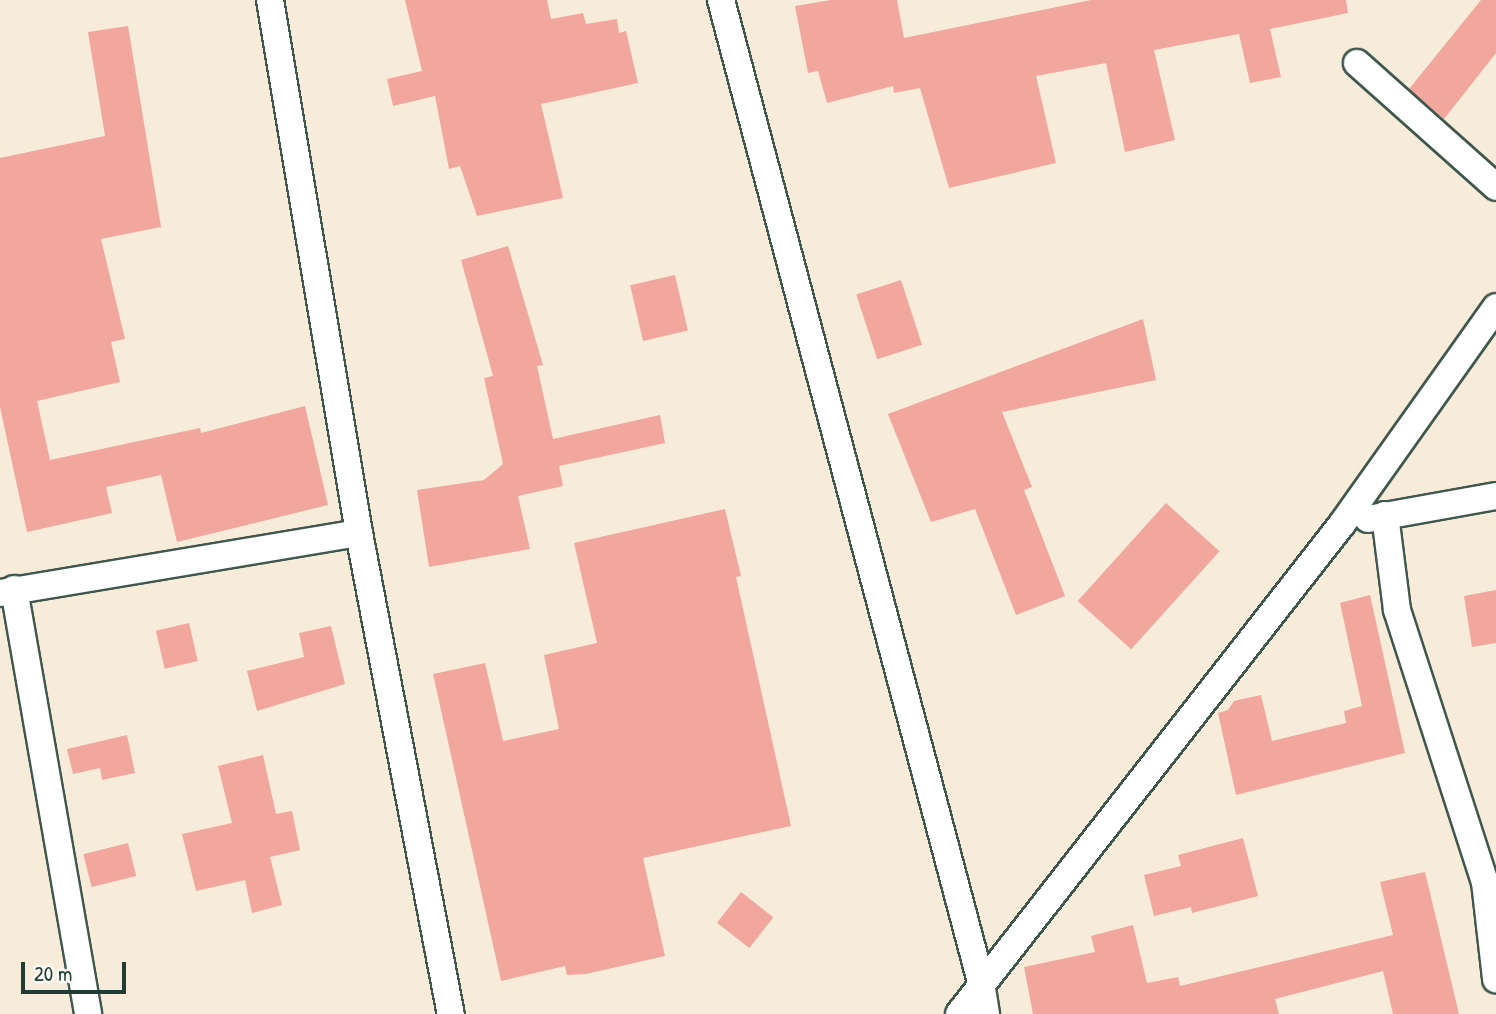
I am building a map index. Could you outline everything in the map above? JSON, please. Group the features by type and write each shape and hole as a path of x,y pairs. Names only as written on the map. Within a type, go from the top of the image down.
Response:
{"street":[{"path":"270,0 359,533 451,1014"},
{"path":"721,0 981,982 986,1014"},
{"path":"1357,63 1496,187"},
{"path":"959,1014 981,982 1342,524 1496,307"},
{"path":"1342,524 1496,496"},
{"path":"1385,515 1397,610 1490,882 1496,979"},
{"path":"88,1014 7,591 359,533"}],"building":[{"path":"405,0 547,0 551,19 583,13 586,24 617,19 619,33 626,31 638,83 541,104 563,198 477,216 460,166 449,169 435,96 393,106 387,79 422,71"},
{"path":"831,0 897,0 904,38 1091,0 1346,0 1348,13 1270,29 1281,77 1250,83 1239,34 1154,50 1175,140 1125,152 1106,63 1036,76 1056,163 949,188 920,88 894,93 893,86 827,103 818,71 808,73 795,6"},
{"path":"1481,0 1496,0 1496,53 1444,119 1409,89"},
{"path":"128,26 161,227 101,239 125,339 111,342 120,382 37,401 50,460 200,428 201,433 305,406 328,505 177,542 161,475 106,487 112,513 27,532 0,407 0,158 105,136 88,32"},
{"path":"508,246 543,365 537,366 553,439 660,415 665,443 559,466 563,486 518,496 530,549 429,567 417,490 484,480 503,464 484,378 493,376 461,260"},
{"path":"675,275 688,331 643,341 630,285"},
{"path":"901,280 922,345 877,359 856,295"},
{"path":"1143,319 1156,380 1002,412 1032,487 1024,490 1065,596 1016,615 975,509 931,522 888,414"},
{"path":"1166,503 1220,551 1131,649 1078,601"},
{"path":"725,509 741,576 736,577 791,826 643,858 665,956 586,974 567,975 565,966 501,981 433,674 485,663 503,741 559,729 544,655 597,643 574,543"},
{"path":"1496,590 1496,643 1472,647 1464,596"},
{"path":"1370,595 1405,753 1236,795 1218,713 1228,710 1234,701 1261,695 1272,741 1346,723 1344,711 1362,706 1340,603"},
{"path":"189,623 198,661 165,669 156,631"},
{"path":"331,626 345,684 257,711 247,671 304,657 299,633"},
{"path":"127,735 135,773 102,780 100,768 73,774 67,749"},
{"path":"263,755 276,814 292,811 300,850 270,857 282,905 252,913 245,880 196,891 182,834 232,823 218,766"},
{"path":"1243,838 1258,896 1192,913 1191,907 1154,916 1144,875 1181,866 1178,855"},
{"path":"128,843 136,876 92,887 83,854"},
{"path":"1425,872 1459,1014 1393,1014 1383,971 1275,999 1279,1014 1033,1014 1024,967 1095,952 1091,936 1133,925 1147,983 1178,977 1180,986 1393,935 1380,882"},
{"path":"741,892 773,917 749,948 717,923"}]}
